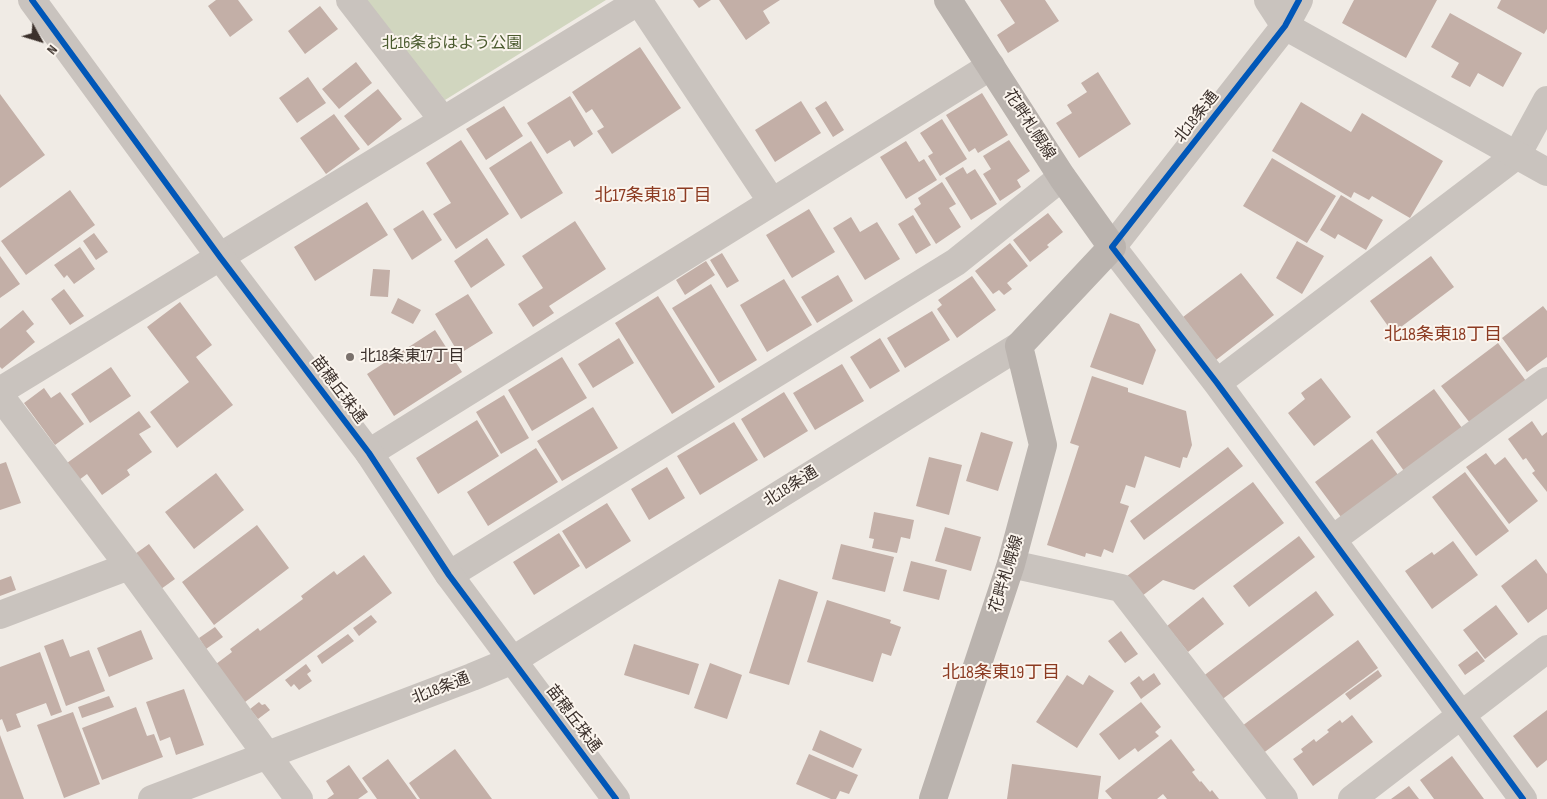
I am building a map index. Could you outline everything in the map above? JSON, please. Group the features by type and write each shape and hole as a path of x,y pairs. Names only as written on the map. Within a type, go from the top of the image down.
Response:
{"main road":[{"name":"花畔札幌線","path":"948,0 1062,177 1112,247"},
{"name":"北18条通","path":"1019,346 1112,247"},
{"name":"花畔札幌線","path":"933,799 1011,564 1043,445 1019,346"}],"street":[{"name":"苗穂丘珠通","path":"32,0 220,257 369,453 449,575 616,799"},
{"path":"350,0 443,120"},
{"path":"1268,0 1285,26 1547,172"},
{"name":"北18条通","path":"1112,247 1285,26 1299,0"},
{"path":"0,391 638,1 772,202"},
{"path":"369,453 991,66"},
{"path":"1217,383 1517,155 1547,100"},
{"path":"449,575 956,262 1062,177"},
{"path":"1112,247 1217,383 1523,799"},
{"name":"北18条通","path":"152,799 513,660 1019,346"},
{"path":"1332,539 1547,381"},
{"path":"0,396 129,566 299,799"},
{"path":"1011,564 1121,588 1284,799"},
{"path":"0,615 129,566"},
{"path":"1352,799 1547,650"}],"green space":[{"name":"北16条おはよう公園","path":"365,0 606,0 445,100"}],"building":[{"path":"216,0 238,0 253,20 230,37 208,6"},
{"path":"693,0 711,0 699,8"},
{"path":"719,0 780,0 763,11 770,23 746,40"},
{"path":"1000,0 1045,0 1059,21 1008,53 997,35 1015,23"},
{"path":"1354,0 1437,0 1406,58 1342,23"},
{"path":"1501,0 1547,0 1547,29 1544,34 1497,8"},
{"path":"320,6 338,29 305,54 288,31"},
{"path":"1450,13 1522,53 1503,87 1478,73 1470,87 1451,77 1459,63 1431,47"},
{"path":"640,47 681,108 612,154 597,131 604,127 592,109 586,113 572,92"},
{"path":"356,62 372,83 339,109 322,89"},
{"path":"1098,72 1131,124 1079,158 1056,123 1072,113 1067,105 1087,92 1081,83"},
{"path":"308,77 326,103 297,123 279,98"},
{"path":"378,89 402,119 368,146 344,116"},
{"path":"982,93 1008,135 978,153 975,148 969,152 946,115"},
{"path":"0,94 45,155 0,188"},
{"path":"570,96 593,134 574,147 570,140 547,154 527,123"},
{"path":"801,101 821,133 775,162 755,130"},
{"path":"826,101 844,130 833,137 815,108"},
{"path":"1301,102 1351,132 1362,113 1443,161 1410,218 1372,196 1369,200 1354,192 1351,198 1272,151"},
{"path":"504,106 523,136 486,160 466,129"},
{"path":"334,114 360,149 326,174 300,138"},
{"path":"942,119 967,159 940,176 928,156 933,153 920,133"},
{"path":"461,140 509,214 456,249 433,214 451,203 426,163"},
{"path":"1009,140 1030,171 1017,180 1021,187 1000,201 983,174 991,169 983,156"},
{"path":"531,141 563,193 521,219 489,168"},
{"path":"906,141 919,162 924,159 937,180 906,199 880,157"},
{"path":"1272,158 1336,196 1307,243 1243,206"},
{"path":"963,167 967,174 975,169 997,204 971,220 945,178"},
{"path":"942,182 956,204 949,208 961,227 936,244 914,209 921,204 918,198"},
{"path":"70,190 95,225 26,275 1,241"},
{"path":"1341,195 1383,220 1366,250 1338,234 1335,239 1320,230"},
{"path":"367,202 388,235 315,281 294,247"},
{"path":"809,209 835,252 792,278 766,235"},
{"path":"423,210 442,240 412,260 393,229"},
{"path":"1048,213 1063,232 1047,245 1049,247 1030,262 1013,240"},
{"path":"913,215 931,245 916,254 898,224"},
{"path":"851,217 860,232 877,222 900,259 865,280 833,228"},
{"path":"575,221 606,269 549,306 554,313 533,327 518,304 543,288 522,256"},
{"path":"94,233 108,252 96,260 83,241"},
{"path":"487,238 505,265 471,288 454,261"},
{"path":"1297,241 1324,256 1302,294 1276,278"},
{"path":"1010,243 1028,266 1007,283 1012,289 1004,295 999,290 993,294 975,271"},
{"path":"80,247 95,269 74,284 67,275 64,278 54,265"},
{"path":"722,253 739,281 727,288 710,260"},
{"path":"0,256 20,284 0,298"},
{"path":"1431,256 1454,287 1393,333 1370,301"},
{"path":"706,261 715,275 685,295 676,280"},
{"path":"373,269 390,270 388,297 370,296"},
{"path":"1241,273 1274,315 1216,360 1183,317"},
{"path":"838,275 853,301 817,323 801,297"},
{"path":"972,276 996,310 957,338 937,309 942,305 938,300"},
{"path":"784,279 812,325 767,352 740,305"},
{"path":"711,284 757,360 719,383 672,308"},
{"path":"64,289 84,316 70,325 51,299"},
{"path":"468,294 493,333 459,354 435,314"},
{"path":"658,296 715,387 672,414 615,323"},
{"path":"398,298 421,310 413,324 391,313"},
{"path":"180,302 212,345 196,357 233,405 177,448 150,412 189,382 147,327"},
{"path":"1543,306 1547,311 1547,357 1527,372 1502,338"},
{"path":"23,310 34,324 26,331 35,342 2,369 0,367 0,329"},
{"path":"932,311 950,340 905,368 887,338"},
{"path":"1110,313 1139,324 1156,350 1143,385 1090,367"},
{"path":"435,330 462,372 394,416 367,374"},
{"path":"619,338 634,363 593,388 578,364"},
{"path":"880,338 900,371 870,389 850,357"},
{"path":"1498,343 1526,381 1470,423 1441,386"},
{"path":"562,357 587,398 532,431 508,390"},
{"path":"842,364 864,401 815,430 793,393"},
{"path":"111,367 131,396 90,423 71,394"},
{"path":"1092,376 1128,388 1128,392 1186,411 1192,445 1187,458 1183,457 1180,468 1145,456 1135,488 1126,485 1120,503 1129,506 1113,553 1104,549 1101,557 1086,553 1085,557 1047,545 1079,446 1070,443"},
{"path":"1321,378 1351,417 1314,446 1288,413 1305,399 1301,393"},
{"path":"44,388 51,398 60,392 84,424 55,445 24,403"},
{"path":"1434,389 1462,428 1404,471 1376,432"},
{"path":"784,392 808,431 764,458 741,419"},
{"path":"504,395 529,438 501,454 476,412"},
{"path":"593,407 618,448 562,481 537,441"},
{"path":"139,411 151,427 139,434 152,452 127,470 130,475 102,495 87,474 79,480 67,463"},
{"path":"477,420 499,456 438,494 416,458"},
{"path":"1532,421 1542,436 1547,432 1547,492 1532,473 1535,471 1526,458 1523,460 1508,439"},
{"path":"734,422 758,460 700,495 677,456"},
{"path":"981,432 1013,442 998,491 966,481"},
{"path":"1372,439 1401,479 1344,521 1315,482"},
{"path":"1228,447 1243,466 1144,540 1130,521"},
{"path":"536,448 558,482 488,526 467,492"},
{"path":"1486,453 1495,465 1505,457 1538,501 1509,524 1466,467"},
{"path":"929,457 962,465 949,515 916,506"},
{"path":"6,462 21,503 0,510 0,464"},
{"path":"667,467 685,498 649,520 631,489"},
{"path":"1465,472 1509,531 1476,556 1432,497"},
{"path":"216,473 244,510 194,549 165,512"},
{"path":"1253,482 1284,523 1194,590 1163,580 1142,596 1127,576"},
{"path":"607,503 631,541 586,569 562,531"},
{"path":"874,512 914,520 910,539 901,537 897,553 872,548 874,539 869,538"},
{"path":"257,525 289,568 214,625 182,582"},
{"path":"945,527 981,537 971,571 935,561"},
{"path":"559,533 580,566 534,595 513,562"},
{"path":"1299,536 1315,557 1249,607 1233,586"},
{"path":"1453,541 1478,575 1432,609 1405,571 1432,552 1434,555"},
{"path":"149,544 175,579 161,589 135,554"},
{"path":"841,544 894,557 885,592 832,579"},
{"path":"364,555 392,593 241,705 212,667 232,652 230,649 258,628 260,631 303,599 301,596 334,571 337,575"},
{"path":"1536,559 1547,574 1547,609 1528,623 1501,586"},
{"path":"911,561 947,570 939,600 903,591"},
{"path":"11,576 16,590 0,596 0,580"},
{"path":"779,579 818,592 789,685 749,673"},
{"path":"1316,591 1334,615 1220,701 1202,677"},
{"path":"1203,597 1224,624 1188,652 1167,626"},
{"path":"827,600 891,620 890,623 901,627 891,656 882,653 873,682 807,662"},
{"path":"1496,605 1518,634 1485,659 1463,630"},
{"path":"371,615 377,622 359,636 353,628"},
{"path":"215,627 223,637 206,649 199,638"},
{"path":"141,630 153,659 109,677 97,648"},
{"path":"1121,631 1138,654 1125,663 1108,641"},
{"path":"348,634 354,641 322,664 317,656"},
{"path":"63,639 70,657 89,650 105,691 66,706 44,646"},
{"path":"1358,640 1378,668 1262,754 1242,726"},
{"path":"634,644 699,664 689,695 624,675"},
{"path":"1477,651 1485,661 1465,675 1458,665"},
{"path":"40,652 62,712 51,716 46,703 16,714 21,727 7,732 2,719 0,720 0,667"},
{"path":"710,663 742,675 727,719 694,708"},
{"path":"306,664 311,671 307,674 312,681 299,690 294,684 291,687 285,680"},
{"path":"1378,670 1382,676 1350,700 1345,694"},
{"path":"1154,673 1161,684 1141,699 1130,683 1139,676 1143,681"},
{"path":"1067,675 1083,685 1089,675 1114,691 1077,748 1036,722"},
{"path":"184,689 204,745 176,755 170,737 160,741 146,702"},
{"path":"109,696 114,707 82,718 78,707"},
{"path":"259,702 262,705 265,704 270,710 258,719 250,709"},
{"path":"1141,702 1161,727 1155,732 1159,736 1138,752 1135,748 1119,760 1099,734"},
{"path":"136,707 147,736 154,734 163,757 102,780 82,728"},
{"path":"1547,710 1547,760 1537,768 1513,736"},
{"path":"73,712 100,784 64,798 37,725"},
{"path":"1352,715 1373,742 1313,786 1293,759 1303,752 1301,749 1314,739 1316,742 1340,720 1342,723"},
{"path":"820,730 862,749 853,768 812,750"},
{"path":"0,735 24,799 0,799"},
{"path":"1171,739 1195,770 1192,772 1200,782 1210,792 1212,790 1219,799 1167,799 1163,794 1157,799 1112,799 1105,791"},
{"path":"455,749 492,799 420,799 409,783"},
{"path":"809,754 858,775 849,794 840,791 836,799 831,799 796,784"},
{"path":"1452,756 1484,799 1434,799 1420,780"},
{"path":"388,759 417,799 377,799 362,778"},
{"path":"1012,764 1101,776 1098,799 1007,799"},
{"path":"349,765 368,792 358,799 327,799 334,794 326,781"},
{"path":"1409,786 1419,799 1391,799"}],"cycle path":[{"path":"32,0 220,257 369,453 449,575 616,799"},
{"path":"1299,0 1285,26 1112,247 1217,383 1523,799"}],"place":[{"name":"北18条東17丁目","path":"350,357"}],"district":[{"name":"北17条東18丁目","path":"653,196"},
{"name":"北18条東18丁目","path":"1443,335"},
{"name":"北18条東19丁目","path":"1001,673"}]}
